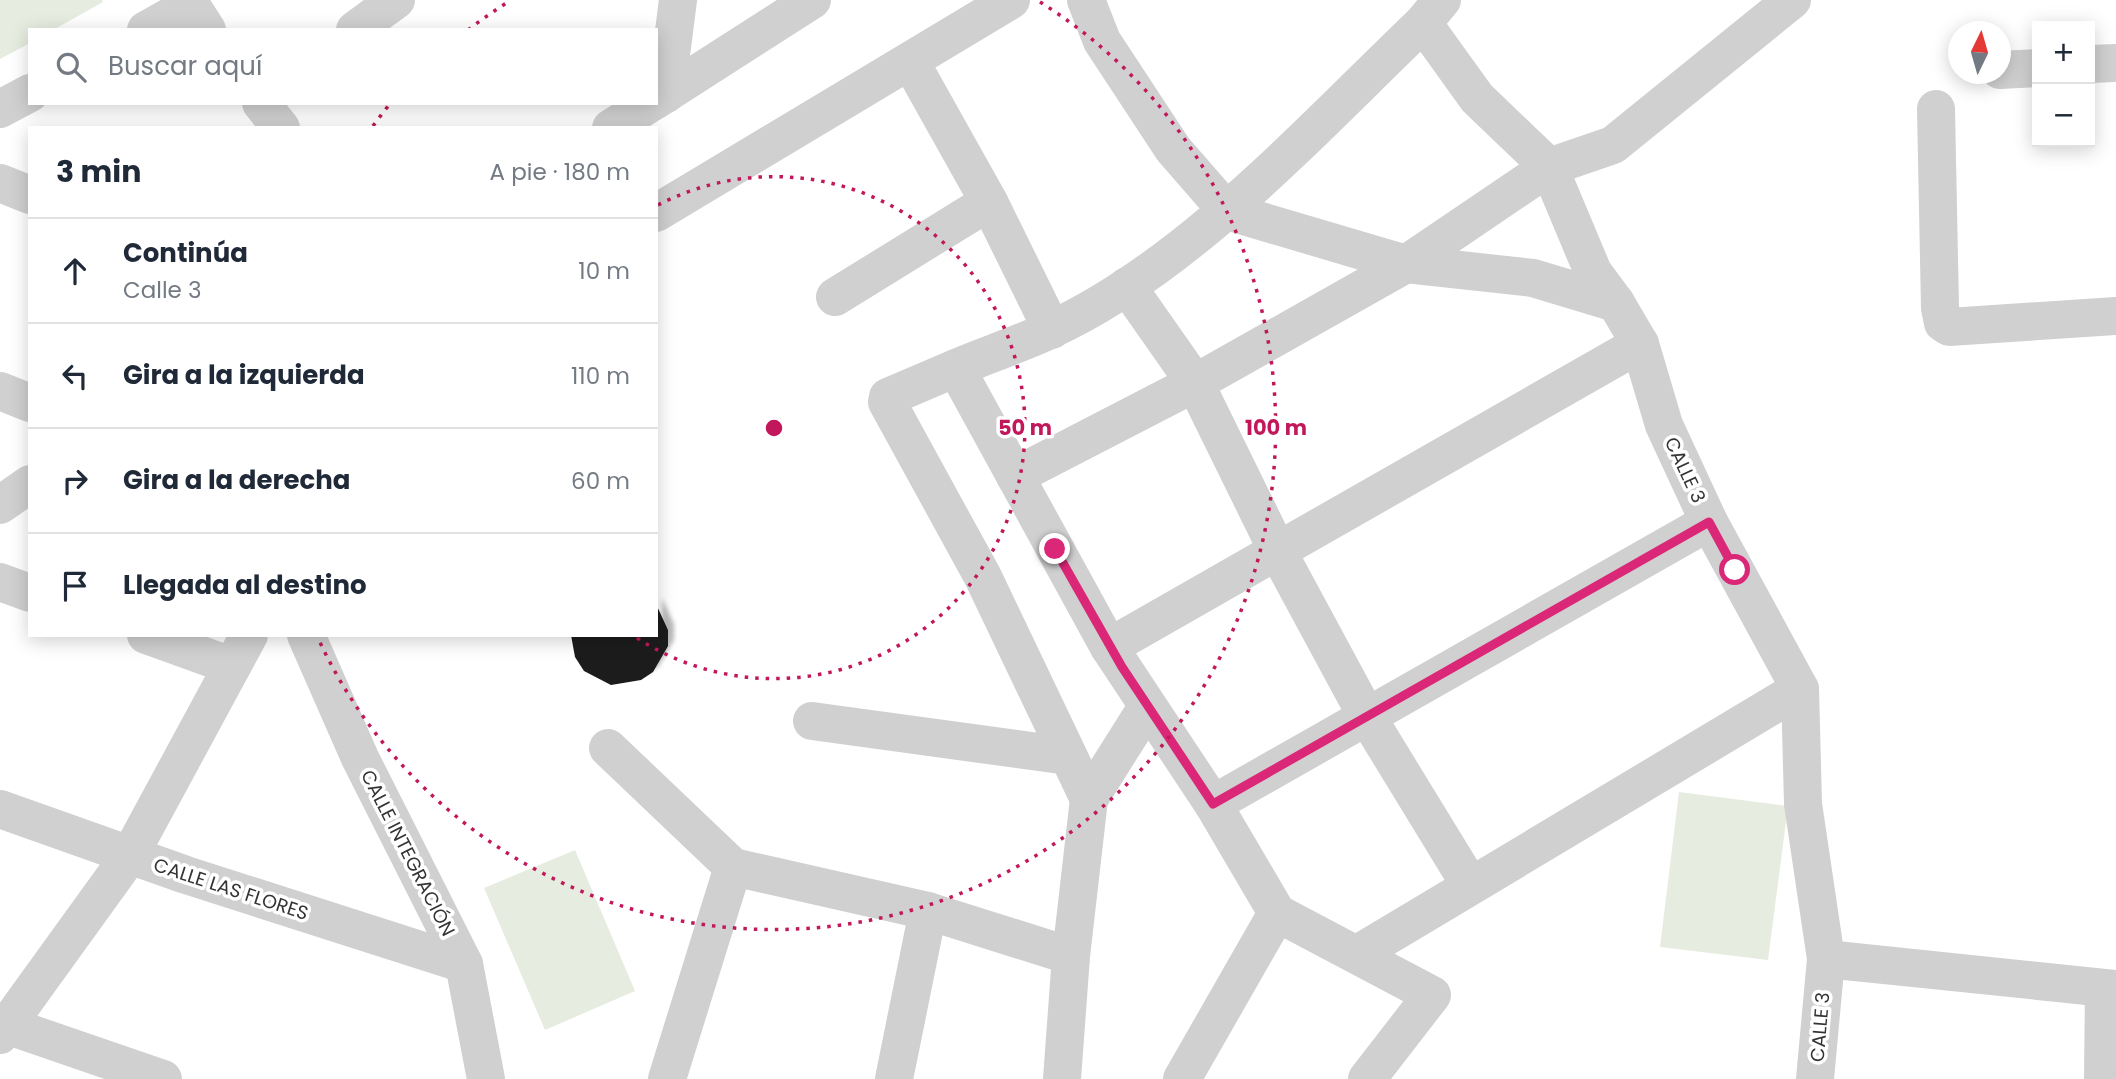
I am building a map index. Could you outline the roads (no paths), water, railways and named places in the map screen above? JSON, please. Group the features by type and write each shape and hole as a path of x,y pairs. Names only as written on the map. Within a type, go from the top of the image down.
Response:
{"street":[{"path":"358,28 396,0"},
{"path":"658,99 678,0"},
{"path":"658,99 812,0"},
{"path":"658,212 1011,0"},
{"path":"1086,0 1101,41 1173,149 1227,211 1406,264 1533,278 1616,303"},
{"path":"1015,476 1195,383 1406,264 1549,167 1613,145 1792,0"},
{"path":"150,28 191,5 206,28"},
{"path":"1089,799 983,577 887,402 888,397 1052,330 1127,286 1227,211 1432,12"},
{"name":"CALLE 3","path":"1432,12 1477,98 1549,167 1593,272 1616,303 1640,344 1664,425 1709,522 1800,689 1803,804 1826,959 1815,1079"},
{"path":"911,61 989,202 1052,330"},
{"path":"2095,64 2116,63"},
{"path":"2011,69 2032,68"},
{"path":"0,109 28,94"},
{"path":"263,105 279,126"},
{"path":"614,126 648,105"},
{"path":"1937,108 1940,308 1943,323 1949,327 2116,316"},
{"path":"0,183 28,194"},
{"path":"835,297 989,202"},
{"path":"1127,286 1195,383 1278,552 1366,715 1469,885"},
{"path":"1110,647 1640,344"},
{"path":"956,368 1110,647 1213,804 1277,913 1359,953 1432,995 1367,1079"},
{"path":"0,391 28,402"},
{"path":"0,505 28,485"},
{"path":"1213,804 1709,522"},
{"path":"0,582 28,592"},
{"path":"158,637 240,651 130,855 2,1028 163,1079"},
{"name":"CALLE INTEGRACIÓN","path":"307,637 360,758 464,964 486,1079"},
{"path":"1359,953 1800,689"},
{"path":"1062,1079 1071,956 1089,799 1147,707"},
{"path":"811,720 1068,756"},
{"path":"608,748 733,867 928,911 1071,956"},
{"name":"CALLE LAS FLORES","path":"0,809 130,855 464,964"},
{"path":"667,1079 733,867"},
{"path":"894,1079 928,911"},
{"path":"1182,1079 1277,913"},
{"path":"1826,959 2110,989 2103,1079"}]}
